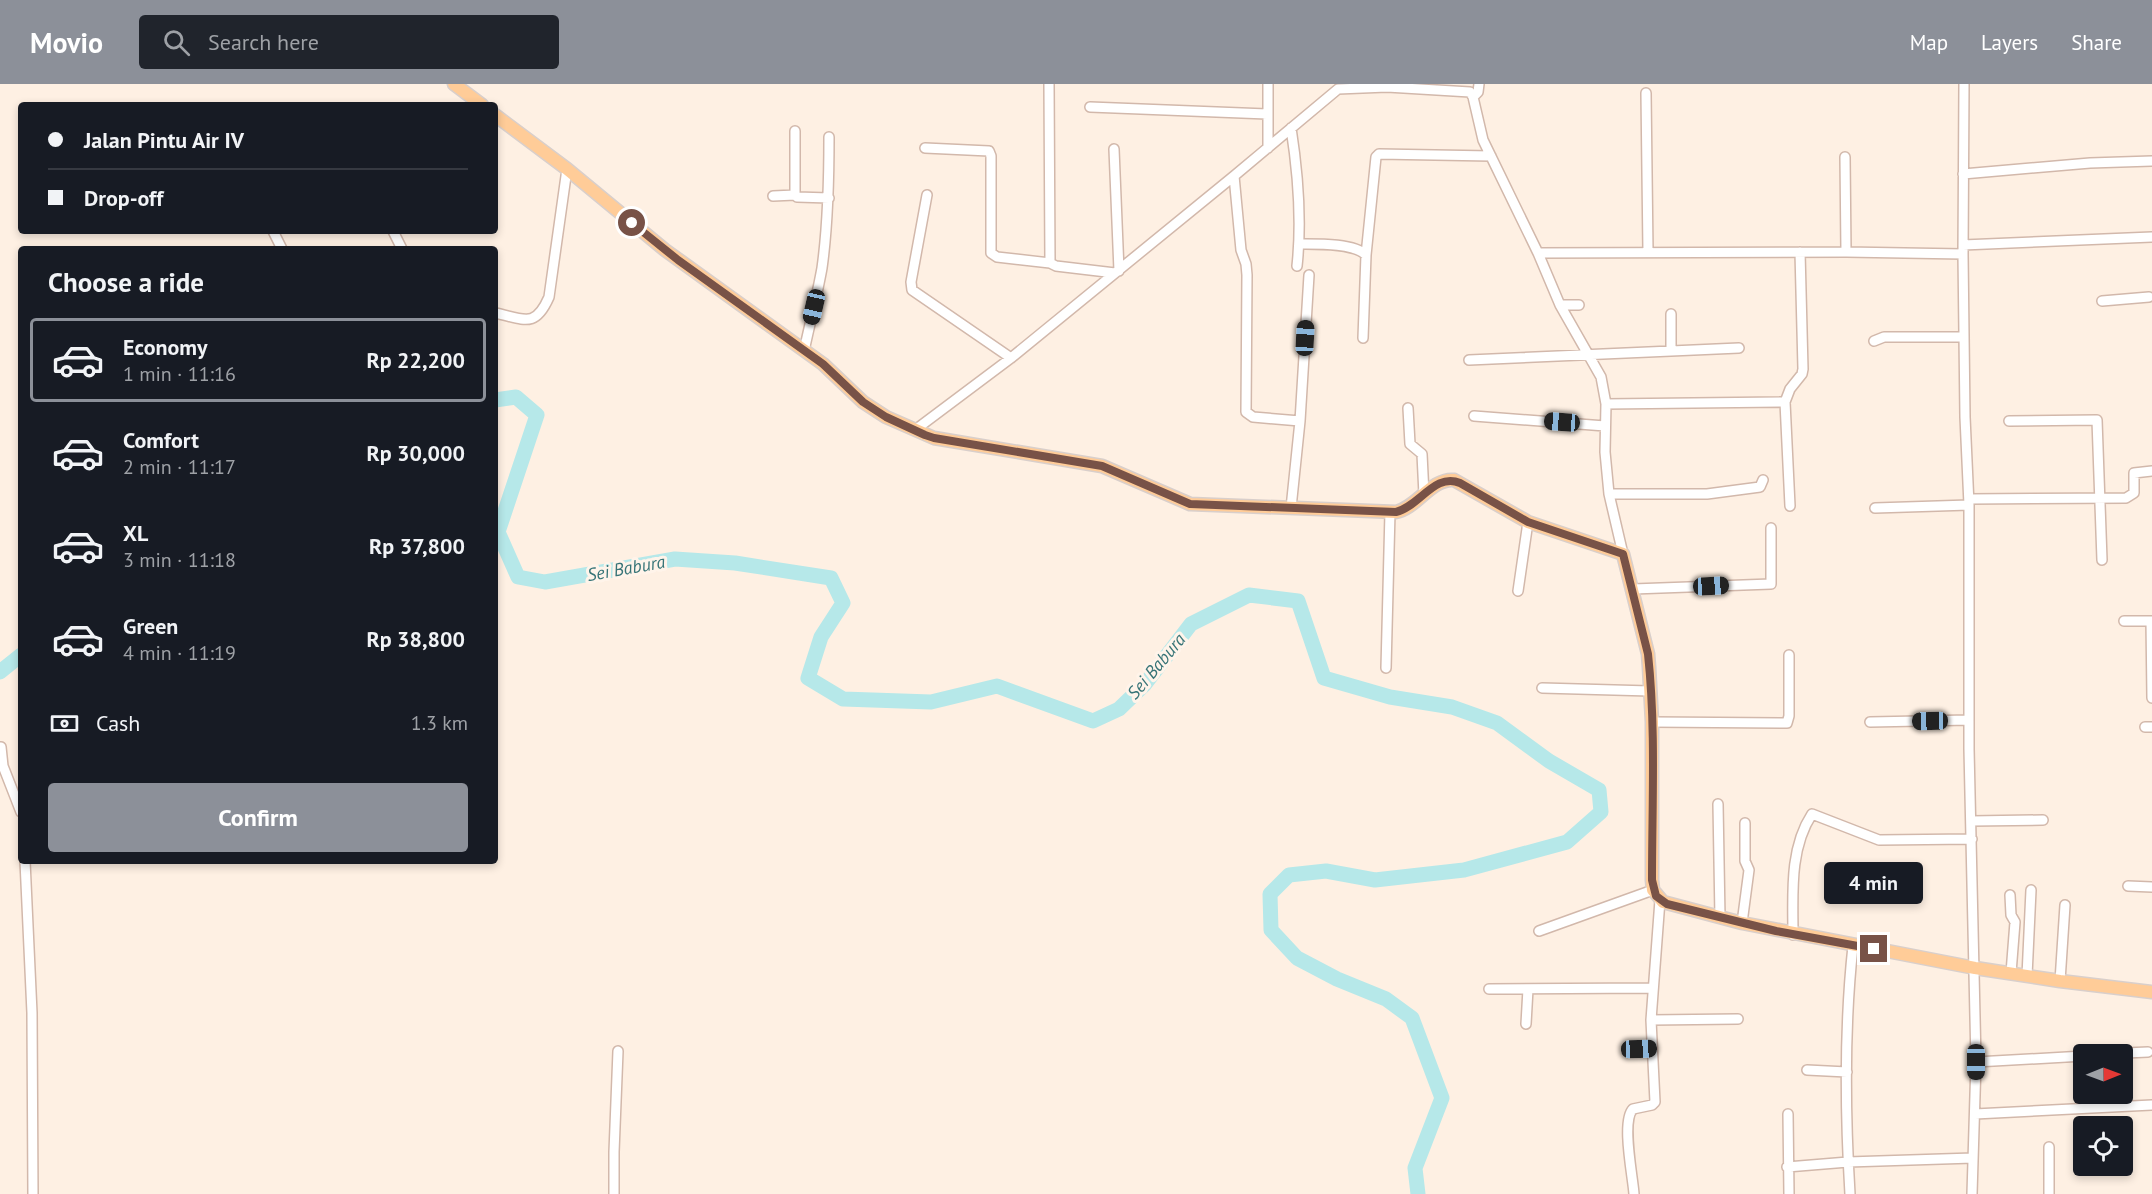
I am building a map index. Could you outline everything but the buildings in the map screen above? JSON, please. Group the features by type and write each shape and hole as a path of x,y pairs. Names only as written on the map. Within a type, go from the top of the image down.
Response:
{"main road":[{"path":"454,84 478,102"},
{"path":"498,117 567,169 665,250 823,364 863,402 886,417 934,438 1102,466 1190,504 1390,512 1403,510 1440,483 1454,480 1528,522 1623,554 1648,654 1657,895 1720,918 1793,935 1975,968 2152,992"}],"street":[{"path":"1049,84 1050,263"},
{"path":"1268,84 1268,148"},
{"path":"1473,97 1478,92 1479,84"},
{"path":"1964,84 1964,337 1969,502 1969,720 1976,1062 1972,1194"},
{"path":"915,430 1011,358 1338,88 1387,85 1470,92 1483,140 1538,253 1560,305 1601,377 1606,404 1605,452 1609,494 1623,554"},
{"path":"1646,93 1648,252"},
{"path":"1090,107 1267,114"},
{"path":"1292,128 1297,164 1300,244 1297,266"},
{"path":"795,131 795,195"},
{"path":"804,351 822,266 829,198 829,137"},
{"path":"925,148 989,151 991,156 991,253 997,257 1117,272"},
{"path":"1114,149 1117,272"},
{"path":"1363,338 1366,255 1376,157 1379,154 1491,156"},
{"path":"1845,157 1846,252"},
{"path":"1963,174 2090,163 2152,161"},
{"path":"498,314 529,320 536,318 543,311 549,297 567,169"},
{"path":"1234,176 1241,250 1247,275 1246,412 1253,417 1300,421"},
{"path":"927,195 911,288 1011,358"},
{"path":"773,196 829,198"},
{"path":"1538,253 1963,250 2152,237"},
{"path":"1300,244 1360,250 1366,255"},
{"path":"1790,506 1785,402 1790,389 1802,375 1803,369 1800,252"},
{"path":"1292,508 1309,275"},
{"path":"2102,301 2149,297"},
{"path":"1560,305 1579,305"},
{"path":"1671,314 1671,351"},
{"path":"1874,341 1884,337 1964,337"},
{"path":"1470,360 1739,348"},
{"path":"1606,404 1785,402"},
{"path":"1408,408 1410,444 1422,454 1424,495"},
{"path":"1474,416 1605,426"},
{"path":"2009,421 2097,420 2102,560"},
{"path":"1875,508 1969,502 2126,498 2131,496 2135,488 2135,473 2152,471"},
{"path":"1609,494 1716,493 1761,487 1763,480"},
{"path":"1386,668 1390,512"},
{"path":"1518,591 1528,522"},
{"path":"1633,589 1771,584 1771,528"},
{"path":"2124,621 2151,621 2152,698"},
{"path":"1652,722 1787,723 1789,656"},
{"path":"1542,688 1650,691"},
{"path":"1870,722 1969,720"},
{"path":"1,747 3,766 18,804"},
{"path":"1719,804 1720,918"},
{"path":"1793,935 1795,864 1799,844 1812,814 1879,840 1972,839"},
{"path":"1971,821 2043,820"},
{"path":"1742,923 1749,870 1745,861 1746,823"},
{"path":"25,864 32,1013 33,1194"},
{"path":"2128,886 2152,887"},
{"path":"2027,976 2031,890"},
{"path":"1539,931 1657,895 1651,1020 1655,1102 1652,1106 1633,1109 1629,1113 1628,1136 1634,1194"},
{"path":"2010,896 2011,915 2015,922 2011,973"},
{"path":"2060,981 2065,905"},
{"path":"1850,1194 1846,1025 1853,945"},
{"path":"1489,989 1653,988"},
{"path":"1526,1024 1528,989"},
{"path":"1651,1020 1738,1019"},
{"path":"1627,1049 1652,1048"},
{"path":"614,1194 618,1050"},
{"path":"2133,1053 2148,1052"},
{"path":"1976,1062 2073,1057"},
{"path":"1808,1070 1847,1072"},
{"path":"1975,1114 2152,1105"},
{"path":"1788,1114 1788,1194"},
{"path":"2049,1147 2049,1194"},
{"path":"1787,1167 1848,1162 1973,1158"}],"waterway":[{"name":"Sei Babura","path":"498,400 516,397 537,415 498,532"},
{"name":"Sei Babura","path":"498,532 518,577 545,582 675,559 735,563 831,578 843,603 821,637 808,678 843,699 931,702 997,686 1093,721 1119,709 1145,684 1191,624 1249,595 1298,601 1324,678 1390,697 1452,707 1497,723 1549,761 1599,790 1601,812 1567,842 1464,870 1375,880 1326,871 1289,875 1270,894 1271,930 1297,958 1337,979 1386,999 1412,1018 1442,1098 1415,1168 1418,1194"},
{"name":"Sei Babura","path":"0,672 18,657"}],"route":[{"path":"632,223 678,260 823,364 863,402 886,417 934,438 1110,468 1190,504 1400,512 1440,483 1454,480 1528,522 1623,554 1648,654 1652,722 1652,880 1656,896 1667,904 1742,923 1793,935 1874,949"}]}
